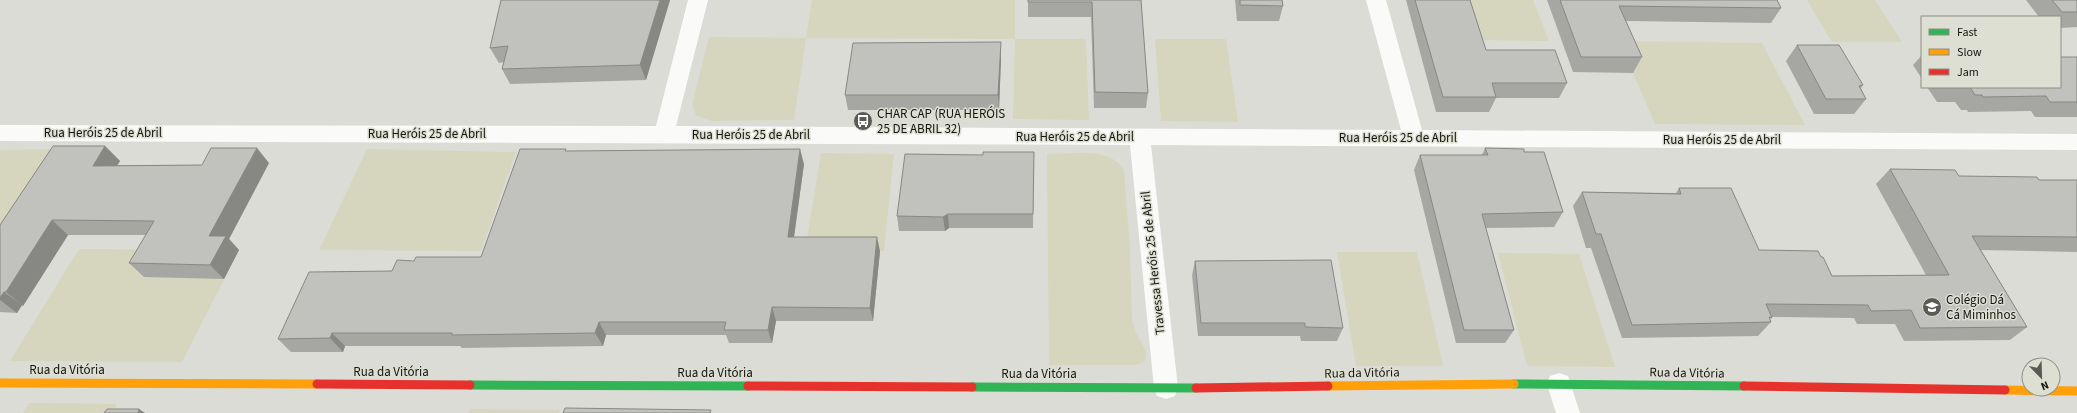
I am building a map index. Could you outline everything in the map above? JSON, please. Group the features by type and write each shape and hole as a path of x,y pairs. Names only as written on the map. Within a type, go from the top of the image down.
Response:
{"street":[{"path":"664,134 698,0"},
{"path":"1376,0 1414,138"},
{"name":"Rua Heróis 25 de Abril","path":"0,133 664,134 1140,138 2077,142"},
{"name":"Travessa Heróis 25 de Abril","path":"1140,138 1166,388"},
{"name":"Rua da Vitória","path":"0,383 1166,388 1559,384 2077,391"},
{"path":"1559,384 1568,413"}],"green space":[{"path":"812,0 1015,0 1015,39 806,38"},
{"path":"1465,0 1533,0 1549,41 1478,40"},
{"path":"1807,0 1875,0 1902,42 1832,42"},
{"path":"709,37 806,38 794,120 711,121 696,115 693,108 693,101"},
{"path":"1015,39 1086,39 1089,120 1013,119"},
{"path":"1155,39 1226,39 1238,122 1161,121"},
{"path":"1619,41 1762,43 1805,125 1655,124"},
{"path":"61,149 0,243 0,150"},
{"path":"367,149 516,152 481,251 319,250"},
{"path":"821,153 894,154 884,251 805,251"},
{"path":"1047,154 1100,154 1110,157 1118,162 1124,170 1130,251 1132,319 1135,331 1146,352 1146,359 1142,363 1136,365 1049,365"},
{"path":"79,249 239,250 182,362 10,361"},
{"path":"1337,252 1417,252 1443,366 1356,366"},
{"path":"1498,253 1579,254 1615,367 1527,366"},
{"path":"29,403 117,404 113,413 23,413"},
{"path":"470,409 560,410 559,413 469,413"}],"building":[{"path":"501,0 660,0 640,65 502,69 508,46 490,48"},
{"path":"1028,0 1141,0 1148,93 1095,92 1092,2 1028,2"},
{"path":"1240,0 1282,0 1283,6 1240,5"},
{"path":"1415,0 1470,0 1486,50 1555,50 1567,83 1492,83 1496,97 1443,97"},
{"path":"1560,0 1777,0 1781,8 1619,6 1642,57 1581,57"},
{"path":"2052,0 2077,0 2077,12 2062,12"},
{"path":"1001,42 998,95 845,95 853,43"},
{"path":"1797,45 1839,45 1863,85 1859,86 1866,99 1826,99"},
{"path":"2061,57 2077,57 2077,102 2050,102 2046,96 1983,97 1982,95 1975,95 1971,88 2061,88"},
{"path":"53,146 105,146 93,166 202,165 211,148 257,148 209,236 226,236 210,265 129,263 154,221 52,220 6,292 4,292 0,298 0,225"},
{"path":"1485,148 1524,149 1524,152 1544,152 1563,212 1482,214 1514,330 1464,330 1420,155 1488,155"},
{"path":"520,149 566,149 565,151 800,149 788,237 877,237 870,308 772,307 768,330 724,330 726,322 599,322 595,333 452,335 452,333 332,333 330,338 278,339 309,272 392,271 397,260 414,261 416,257 481,257"},
{"path":"983,152 1034,152 1033,214 948,214 943,217 897,216 905,154 983,155"},
{"path":"1890,169 1955,170 1959,176 2037,177 2039,180 2077,180 2077,237 1972,236 2027,327 1920,328 1911,310 1871,311 1868,305 1766,304 1772,318 1769,317 1771,322 1632,325 1601,234 1596,234 1582,192 1681,194 1679,188 1731,188 1759,250 1818,251 1821,257 1823,257 1832,276 1949,275"},
{"path":"1331,260 1343,328 1305,327 1305,323 1201,323 1195,261"},
{"path":"565,408 711,410 710,413 563,413"},
{"path":"107,409 139,409 138,413 104,413"}],"traffic: fast":[{"path":"1514,384 1744,386"},
{"path":"470,385 748,386"},
{"path":"972,387 1196,388"}],"traffic: slow":[{"path":"0,383 317,384"},
{"path":"1328,386 1514,384"},
{"path":"2005,390 2077,391"}],"traffic: jam":[{"path":"317,384 470,385"},
{"path":"748,386 972,387"},
{"path":"1196,388 1328,386"},
{"path":"1744,386 2005,390"}],"place":[{"name":"CHAR CAP (RUA HERÓIS 25 DE ABRIL 32)","path":"863,121"},
{"name":"Colégio Dá Cá Miminhos","path":"1932,307"}]}
